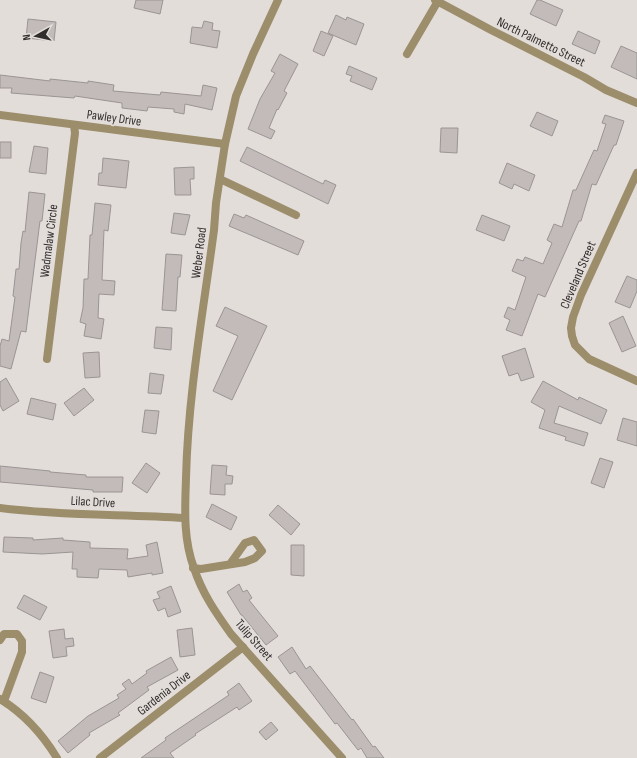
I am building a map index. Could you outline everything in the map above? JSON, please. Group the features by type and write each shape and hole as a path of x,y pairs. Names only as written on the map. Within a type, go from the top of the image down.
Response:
{"street":[{"name":"Weber Road","path":"185,518 187,451 191,400 225,144 236,96 253,54 278,0"},
{"path":"407,54 437,1"},
{"name":"North Palmetto Street","path":"437,1 491,30 584,76 606,90 637,103"},
{"name":"Pawley Drive","path":"0,115 225,144"},
{"name":"Wadmalaw Circle","path":"47,359 75,133 74,125"},
{"name":"Cleveland Street","path":"637,173 581,295 572,318 571,328 575,345 589,358 637,381"},
{"path":"220,179 296,215"},
{"name":"Lilac Drive","path":"0,508 105,515 185,518"},
{"name":"Tulip Street","path":"185,518 186,534 193,568 209,602 231,634 338,756"},
{"path":"193,568 201,569 230,564"},
{"path":"0,640 4,634 17,634 22,641 22,652 2,700 25,718 57,758"},
{"name":"Gardenia Drive","path":"100,758 243,647"}],"building":[{"path":"136,0 163,0 160,14 134,8"},
{"path":"537,0 563,10 556,26 530,14"},
{"path":"336,15 346,20 347,17 364,24 356,45 328,33"},
{"path":"28,19 56,22 54,41 26,38"},
{"path":"204,21 213,23 212,30 220,31 217,48 190,43 192,27 202,28"},
{"path":"321,31 333,36 324,56 313,51"},
{"path":"578,31 600,41 595,54 572,44"},
{"path":"621,46 637,53 637,79 611,67"},
{"path":"280,54 298,64 284,91 287,93 278,110 277,109 269,128 275,131 271,139 248,129 260,99 275,73 271,71"},
{"path":"349,66 377,78 372,90 350,81 352,76 346,74"},
{"path":"0,75 50,81 50,79 88,83 88,81 114,85 113,91 160,95 161,92 201,96 203,85 217,88 212,110 185,104 184,114 174,112 174,109 148,107 147,111 122,108 122,103 75,96 74,98 11,93 12,88 0,88"},
{"path":"537,112 558,121 552,136 530,126"},
{"path":"605,115 624,121 616,145 614,145 596,185 592,184 581,221 579,221 545,297 538,294 522,336 506,330 510,320 504,317 508,307 515,310 526,277 512,271 517,259 523,261 525,257 543,264 552,243 547,240 554,224 562,227 573,190 576,190 594,150 597,151 606,124 602,123"},
{"path":"441,128 458,128 457,153 440,152"},
{"path":"0,142 11,142 11,158 0,158"},
{"path":"34,146 48,148 46,174 29,172"},
{"path":"247,147 323,184 325,180 336,185 328,204 240,161"},
{"path":"103,158 129,161 126,188 98,185 99,173 102,173"},
{"path":"507,163 535,175 529,191 514,184 512,189 499,183"},
{"path":"194,167 194,179 190,179 191,195 175,195 174,168"},
{"path":"29,192 45,194 42,221 40,221 26,332 21,331 11,369 0,366 0,346 2,339 9,341 15,297 13,296 16,269 19,269 21,243 23,231 25,232"},
{"path":"95,203 111,205 108,231 104,230 102,280 115,281 114,295 99,294 98,318 104,319 101,339 84,336 86,324 80,322 83,308 84,279 88,279 90,235 92,235"},
{"path":"174,213 190,215 185,235 171,233"},
{"path":"234,214 244,218 246,215 304,241 298,255 229,226"},
{"path":"482,215 510,226 504,241 476,230"},
{"path":"166,254 182,255 180,277 178,277 176,311 162,310"},
{"path":"627,276 637,280 637,291 630,308 615,302"},
{"path":"225,307 267,326 232,400 213,391 238,336 216,326"},
{"path":"623,316 636,346 622,352 609,323"},
{"path":"156,327 172,328 171,350 154,348"},
{"path":"525,348 534,377 521,381 518,373 509,376 502,356"},
{"path":"99,352 100,377 85,378 83,353"},
{"path":"150,373 164,375 161,394 148,393"},
{"path":"6,378 19,401 3,411 0,405 0,382"},
{"path":"543,381 578,400 579,397 607,410 601,424 559,406 554,423 588,433 584,446 565,440 566,437 539,428 545,410 531,402"},
{"path":"84,388 94,400 74,416 64,403"},
{"path":"31,398 56,404 53,420 27,414"},
{"path":"145,410 159,411 156,434 142,432"},
{"path":"623,418 637,422 637,446 617,440"},
{"path":"600,458 613,462 604,488 591,483"},
{"path":"146,463 160,473 147,493 132,483"},
{"path":"212,465 227,466 226,475 233,476 232,484 225,484 225,495 210,494"},
{"path":"0,466 86,475 86,477 123,477 122,492 93,492 93,490 0,482"},
{"path":"212,504 237,517 231,530 206,517"},
{"path":"278,505 300,524 291,535 269,515"},
{"path":"4,537 33,538 33,540 63,538 63,540 90,542 90,548 128,549 127,559 148,556 146,545 157,542 163,573 152,575 152,573 128,577 127,570 99,569 98,578 77,577 77,569 72,569 73,552 42,554 3,552"},
{"path":"291,545 304,545 304,576 291,575"},
{"path":"239,584 243,592 247,590 252,598 249,600 278,636 266,645 241,615 227,592"},
{"path":"171,586 181,612 168,617 165,608 158,611 153,600 160,598 157,592"},
{"path":"24,595 47,607 40,620 17,608"},
{"path":"192,628 195,655 180,657 177,630"},
{"path":"64,629 65,639 73,638 74,646 66,647 67,656 53,658 49,631"},
{"path":"292,647 306,669 310,666 352,720 353,719 373,747 375,746 384,758 367,758 361,748 358,750 337,723 335,724 295,671 290,674 278,657"},
{"path":"171,657 178,670 147,687 149,690 118,713 120,715 89,733 90,735 68,753 58,741 88,716 119,698 117,695 126,689 122,684 129,679 132,684 147,673 146,671"},
{"path":"40,672 54,677 46,703 31,698"},
{"path":"239,683 252,701 239,710 237,707 195,734 196,735 170,753 174,758 141,758 166,740 165,738 229,695 227,692"},
{"path":"271,722 278,730 266,740 259,732"}]}
